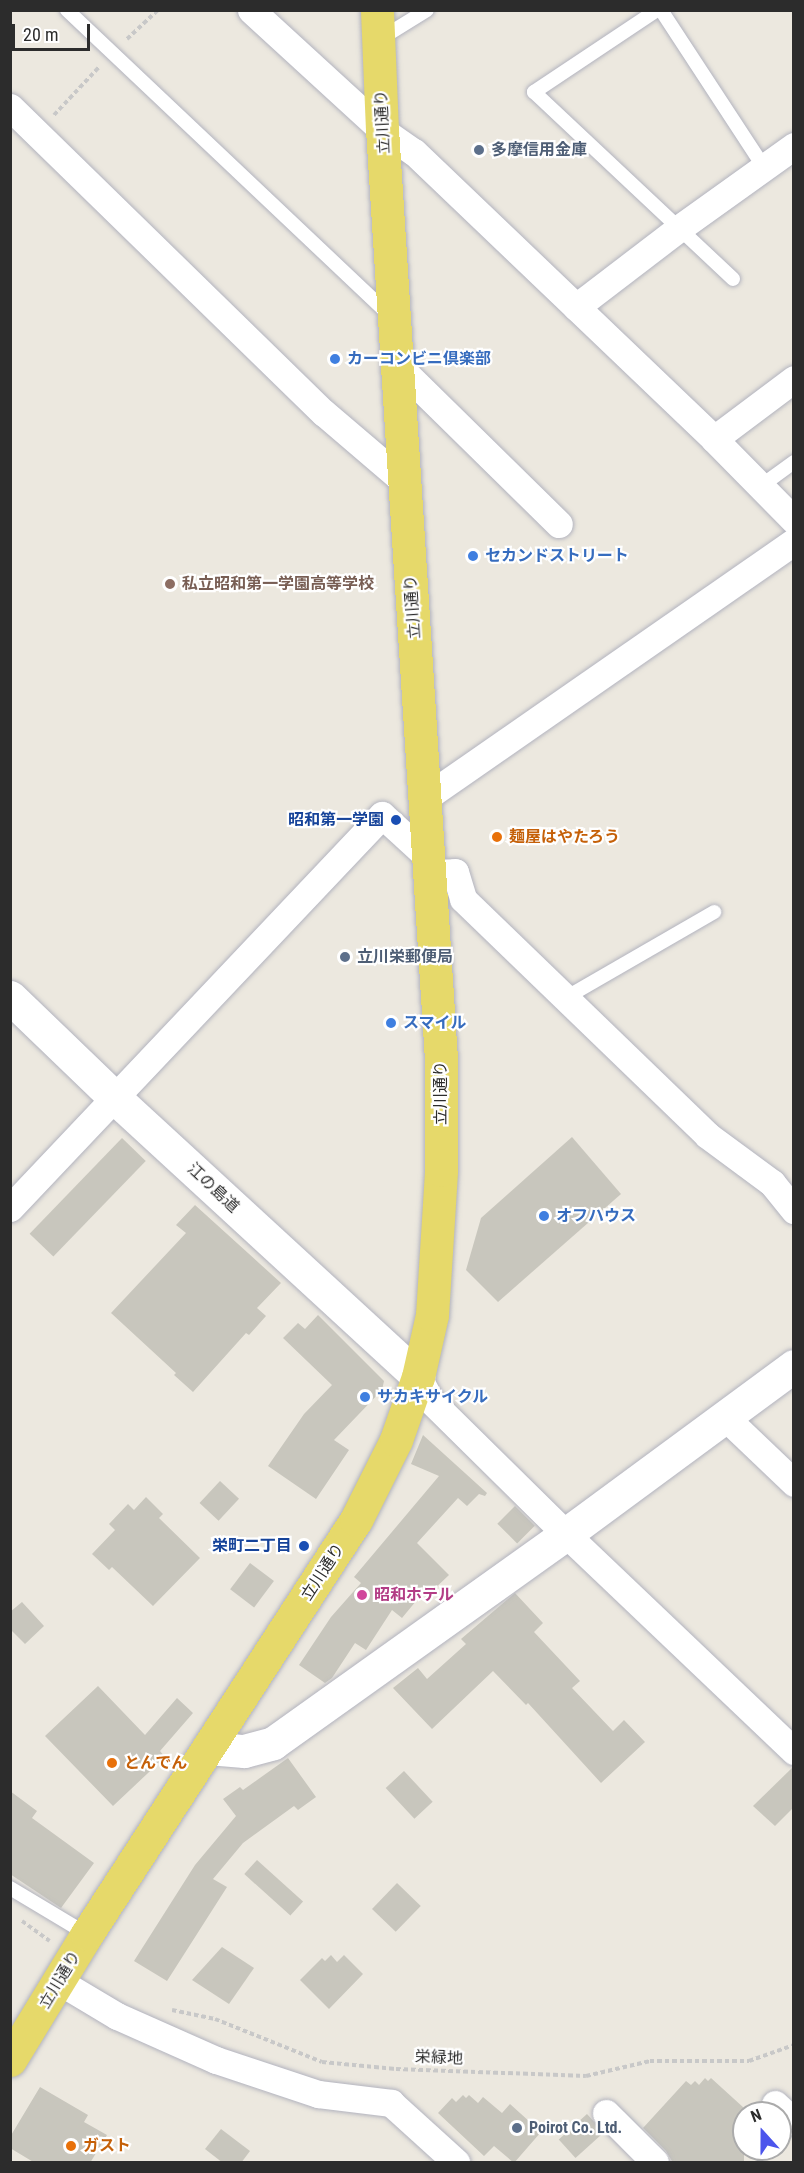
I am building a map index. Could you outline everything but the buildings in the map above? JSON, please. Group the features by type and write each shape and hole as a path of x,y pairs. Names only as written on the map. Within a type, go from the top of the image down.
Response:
{"main road":[{"name":"立川通り","path":"10,2060 60,1982 87,1934 356,1520 396,1440 418,1377 432,1315 441,1170 441,1059 399,367 382,130 378,25"}],"street":[{"path":"251,10 382,130 414,152 714,439 794,520"},
{"path":"10,107 324,413 406,483"},
{"path":"576,307 763,166 794,146"},
{"path":"399,367 559,524"},
{"path":"714,439 794,379"},
{"path":"426,798 794,543"},
{"path":"10,1209 382,815 429,866 455,872 463,900 567,997 707,1135 772,1183 794,1210"},
{"name":"江の島道","path":"10,997 115,1098 418,1377"},
{"path":"208,1748 244,1751 273,1743 566,1534 794,1366"},
{"path":"418,1377 430,1400 566,1534 794,1751"},
{"path":"724,1416 794,1484"},
{"path":"60,1982 117,2016 216,2060 318,2094 392,2103 456,2163"},
{"path":"606,2113 655,2163"}],"lane":[{"path":"67,10 396,320"},
{"path":"378,25 427,10"},
{"path":"733,279 534,92 659,10 763,166"},
{"path":"761,486 794,462"},
{"path":"567,997 714,912"},
{"path":"10,1888 87,1934"}],"path":[{"path":"38,134 112,52 158,10"},
{"path":"19,1919 53,1943"},
{"name":"栄緑地","path":"170,2009 215,2019 322,2062 396,2069 586,2076 650,2061 749,2061 794,2045"}],"place":[{"name":"多摩信用金庫","path":"479,150"},
{"name":"カーコンビニ倶楽部","path":"335,359"},
{"name":"セカンドストリート","path":"473,556"},
{"name":"私立昭和第一学園高等学校","path":"170,584"},
{"name":"昭和第一学園","path":"396,820"},
{"name":"麺屋はやたろう","path":"497,837"},
{"name":"立川栄郵便局","path":"345,957"},
{"name":"スマイル","path":"391,1023"},
{"name":"オフハウス","path":"544,1216"},
{"name":"サカキサイクル","path":"365,1397"},
{"name":"栄町二丁目","path":"304,1546"},
{"name":"昭和ホテル","path":"362,1595"},
{"name":"とんでん","path":"112,1763"},
{"name":"Poirot Co. Ltd.","path":"517,2128"},
{"name":"ガスト","path":"71,2146"}]}
